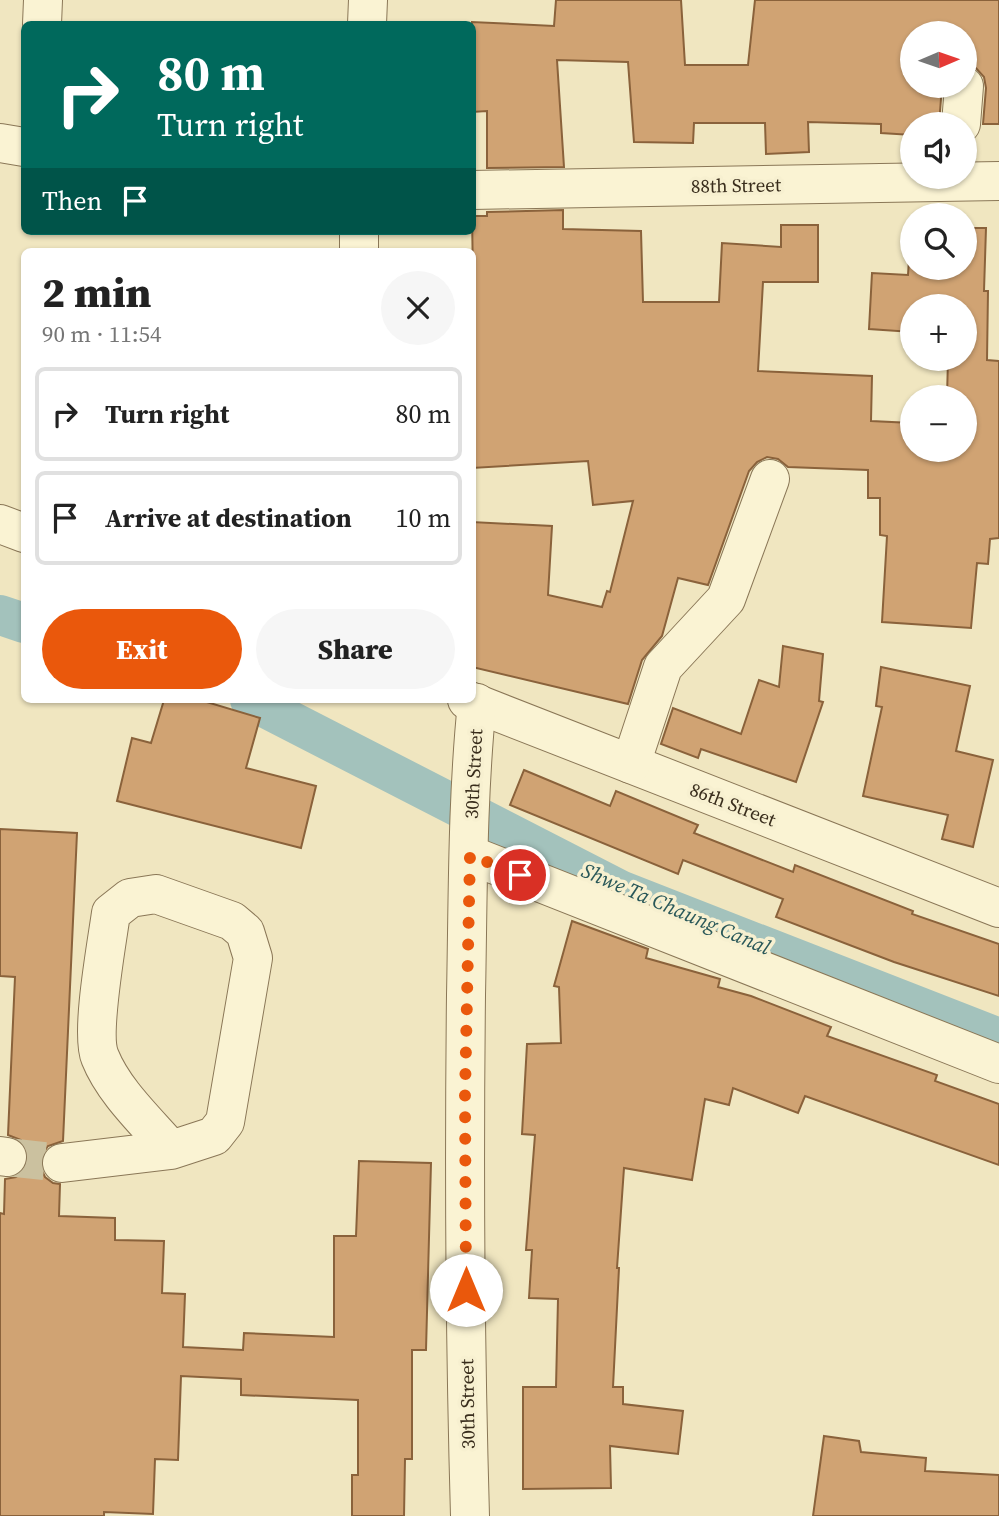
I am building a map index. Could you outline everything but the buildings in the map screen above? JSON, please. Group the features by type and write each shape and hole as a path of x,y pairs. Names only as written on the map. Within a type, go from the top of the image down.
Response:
{"street":[{"path":"42,21 43,0"},
{"path":"367,21 368,0"},
{"path":"0,143 21,146"},
{"name":"88th Street","path":"476,190 900,180"},
{"name":"88th Street","path":"977,180 999,181"},
{"path":"631,764 663,667 726,599 770,479"},
{"path":"0,524 21,532"},
{"name":"86th Street","path":"473,713 631,764 999,908"},
{"name":"30th Street","path":"470,1516 466,1374 465,1109 473,713"},
{"path":"470,842 999,1064"},
{"path":"62,1163 171,1150 214,1136 225,1122 253,958 245,932 232,921 156,894 130,898 111,913 96,1031 99,1055 117,1086 171,1150"}],"waterway":[{"name":"Shwe Ta Chaung Canal","path":"0,615 21,622"},
{"name":"Shwe Ta Chaung Canal","path":"256,703 622,891 999,1038"}],"tunnel":[{"path":"7,1157 62,1163"}],"route":[{"path":"466,1290 465,1095 470,855 520,875"}]}
